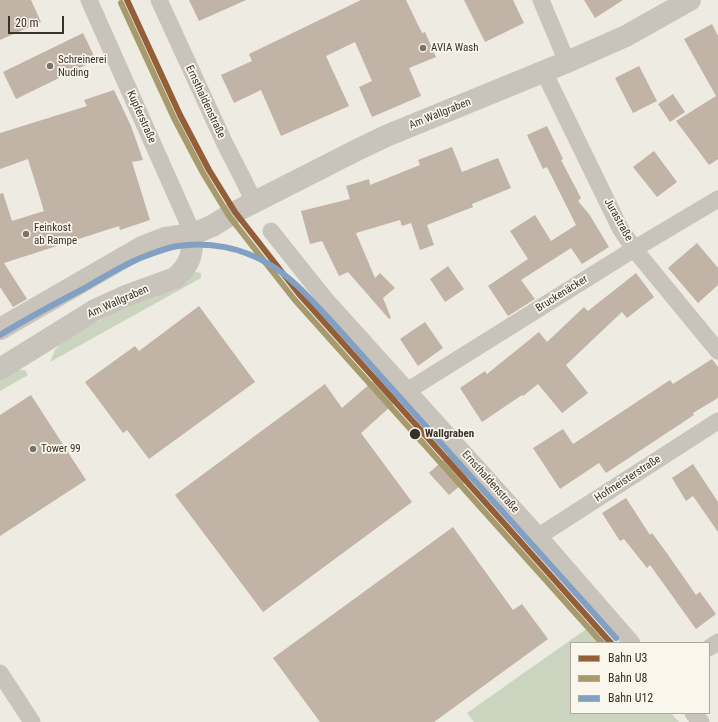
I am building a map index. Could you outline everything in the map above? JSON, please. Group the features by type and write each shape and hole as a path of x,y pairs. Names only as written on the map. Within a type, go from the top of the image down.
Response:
{"street":[{"name":"Kupferstraße","path":"89,0 193,234"},
{"name":"Ernsthaldenstraße","path":"159,0 225,144 254,202"},
{"path":"541,0 567,62"},
{"name":"Am Wallgraben","path":"0,329 142,247 165,238 193,234 212,226 254,202 386,136 544,72 626,36 690,0"},
{"name":"Jurastraße","path":"544,72 620,228 634,249 718,351"},
{"name":"Bruckenäcker","path":"407,391 634,249 718,199"},
{"name":"Ernsthaldenstraße","path":"271,231 326,300 539,536 631,642"},
{"name":"Am Wallgraben","path":"0,369 95,310 128,295 175,278 187,265 192,252 193,234"},
{"name":"Hofmeisterstraße","path":"539,536 718,421"},
{"path":"0,673 32,722"},
{"path":"694,714 701,722"}],"green space":[{"path":"195,272 201,273 201,278 50,362 55,350 67,337"},
{"path":"12,370 25,370 28,375 0,391 0,377"},
{"path":"592,625 607,642 570,642 570,714 672,714 679,722 474,722 467,713"}],"building":[{"path":"0,0 31,0 41,22 0,40"},
{"path":"189,0 246,0 199,21"},
{"path":"361,0 406,0 422,33 425,32 436,57 409,68 421,96 372,117 359,87 372,81 355,42 326,56 349,106 281,136 261,90 234,103 221,75 252,61 249,54"},
{"path":"464,0 513,0 524,23 485,42"},
{"path":"584,0 623,0 595,18"},
{"path":"712,24 718,36 718,159 709,165 676,121 716,96 684,39"},
{"name":"Schreinerei Nuding","path":"83,33 96,60 16,99 3,72"},
{"path":"639,66 657,101 633,113 615,78"},
{"path":"114,90 131,126 143,160 132,162 150,220 120,230 119,226 4,263 27,299 13,307 0,287 0,194 3,193 12,221 44,211 28,159 0,169 0,133 87,106 84,100"},
{"path":"673,94 685,112 670,122 658,104"},
{"path":"547,126 563,159 561,160 581,198 578,201 589,214 609,247 582,264 571,248 521,280 535,299 508,316 488,286 528,259 510,231 535,215 551,241 576,225 547,167 543,169 527,135"},
{"path":"452,147 462,172 498,158 511,188 472,204 473,207 427,225 434,245 420,250 411,223 402,226 400,220 356,233 375,278 380,273 395,288 383,298 391,318 389,319 348,272 339,276 322,241 310,244 301,211 350,199 346,186 369,179 370,185 420,165 418,160"},
{"path":"654,151 677,182 657,197 633,167"},
{"path":"697,243 718,268 718,285 698,303 668,268"},
{"path":"448,266 464,289 445,302 430,279"},
{"path":"636,273 654,297 627,318 622,312 566,365 588,393 562,413 538,384 523,396 522,395 482,422 460,388 485,371 487,374 539,332 547,342 584,307 588,311"},
{"path":"199,306 255,382 149,459 127,430 123,433 85,382 135,346 139,351"},
{"path":"425,322 443,348 418,366 400,339"},
{"path":"712,359 718,367 718,398 693,413 694,415 606,473 599,463 560,489 533,448 563,429 573,444 670,380 673,384"},
{"path":"380,375 400,398 361,433 412,502 263,612 175,495 325,384 342,408"},
{"name":"Tower 99","path":"31,395 86,480 0,536 0,415"},
{"path":"451,453 472,476 449,495 429,473"},
{"path":"693,464 718,502 718,532 693,496 686,501 672,478"},
{"path":"626,498 650,535 652,533 696,595 700,592 716,614 696,629 650,565 647,568 624,539 620,541 602,513"},
{"path":"453,527 513,610 522,604 548,639 434,722 320,722 273,658"}],"rail line":[{"name":"U3","path":"127,0 180,115 209,170 235,212 299,294 610,642"},
{"name":"U8","path":"121,3 174,118 203,173 229,216 294,299 601,642"},
{"name":"U12","path":"0,335 138,259 168,248 202,244 213,245 237,250 259,258 278,270 303,291 616,638"}],"place":[{"name":"AVIA Wash","path":"423,48"},
{"name":"Schreinerei Nuding","path":"50,66"},
{"name":"Feinkost ab Rampe","path":"26,234"},
{"name":"Wallgraben","path":"415,434"},
{"name":"Tower 99","path":"33,449"}]}
